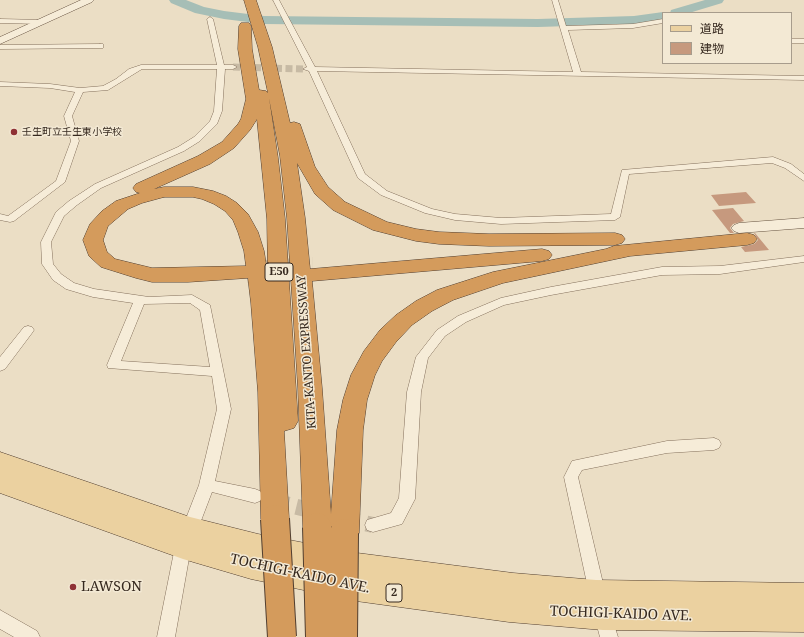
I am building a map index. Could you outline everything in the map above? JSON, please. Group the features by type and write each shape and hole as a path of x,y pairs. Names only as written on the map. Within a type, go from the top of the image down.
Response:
{"highway":[{"name":"KITA-KANTO EXPRESSWAY","path":"245,3 252,26 258,78 264,110 276,219 285,391 281,520 288,637"},
{"name":"KITA-KANTO EXPRESSWAY","path":"252,26 265,47 288,156 296,218 310,388 330,530 320,637"},
{"path":"252,26 245,49 253,99 248,119 244,127 228,145 204,160 115,200 102,209 84,229 80,247 91,264 101,270 131,279 175,283 248,276 152,275 136,272 108,263 99,256 93,240 99,224 118,208 136,199 164,192 193,192 207,195 220,200 231,207 241,218 248,232 254,251 262,303 281,520 282,637"},
{"path":"265,47 279,76 307,166 321,190 339,206 351,213 380,226 416,235 439,238 622,245"},
{"path":"313,271 563,253 622,245 743,234"},
{"path":"343,637 330,530 347,462 355,400 372,357 388,336 404,320 424,306 446,295 500,277 622,245"}],"main road":[{"name":"TOCHIGI-KAIDO AVE.","path":"0,462 187,538 251,566 356,588 509,608 603,615 804,618"},
{"name":"TOCHIGI-KAIDO AVE.","path":"0,482 187,538"},
{"name":"TOCHIGI-KAIDO AVE.","path":"603,615 804,597"}],"street":[{"path":"0,41 89,0"},
{"path":"276,0 288,22 308,69 361,176 384,193 429,211 455,217 501,221 615,217 625,172 773,160 788,166 804,178"},
{"path":"556,0 578,74"},
{"path":"166,637 187,538 207,485 224,409 206,308 192,299 149,302 93,293 70,286 57,277 48,264 46,242 60,214 84,195 98,186 181,150 205,132 214,122 218,111 222,67 210,19"},
{"path":"0,21 42,22"},
{"path":"564,26 633,26 662,22"},
{"path":"792,41 804,41"},
{"path":"0,47 100,46"},
{"path":"0,84 50,86 80,90 105,88 141,67 233,67"},
{"path":"308,69 804,78"},
{"path":"0,227 5,218 60,182 75,141 68,116 80,90"},
{"path":"743,234 804,223"},
{"path":"743,234 804,233"},
{"path":"373,525 396,519 407,499 414,392 422,357 441,334 462,319 501,302 551,291 662,271 720,270 804,259"},
{"path":"140,300 113,365 217,372"},
{"path":"0,366 28,330"},
{"path":"603,615 571,477 578,465 667,447 714,444"},
{"path":"207,485 254,496"},
{"path":"0,619 31,637"}],"building":[{"path":"746,192 756,203 719,206 711,195"},
{"path":"733,208 744,221 733,224 730,228 734,233 730,233 712,210"},
{"path":"754,233 769,250 745,252 741,247 754,244 758,240"}],"waterway":[{"path":"175,0 200,10 224,15 264,20 538,23 634,20 662,16"},
{"path":"679,12 718,0"}],"tunnel":[{"path":"233,67 303,69"},
{"path":"247,272 313,268"},
{"path":"273,501 318,512"},
{"path":"343,518 373,525"}],"place":[{"name":"壬生町立壬生東小学校","path":"14,132"},
{"name":"LAWSON","path":"73,587"}]}
